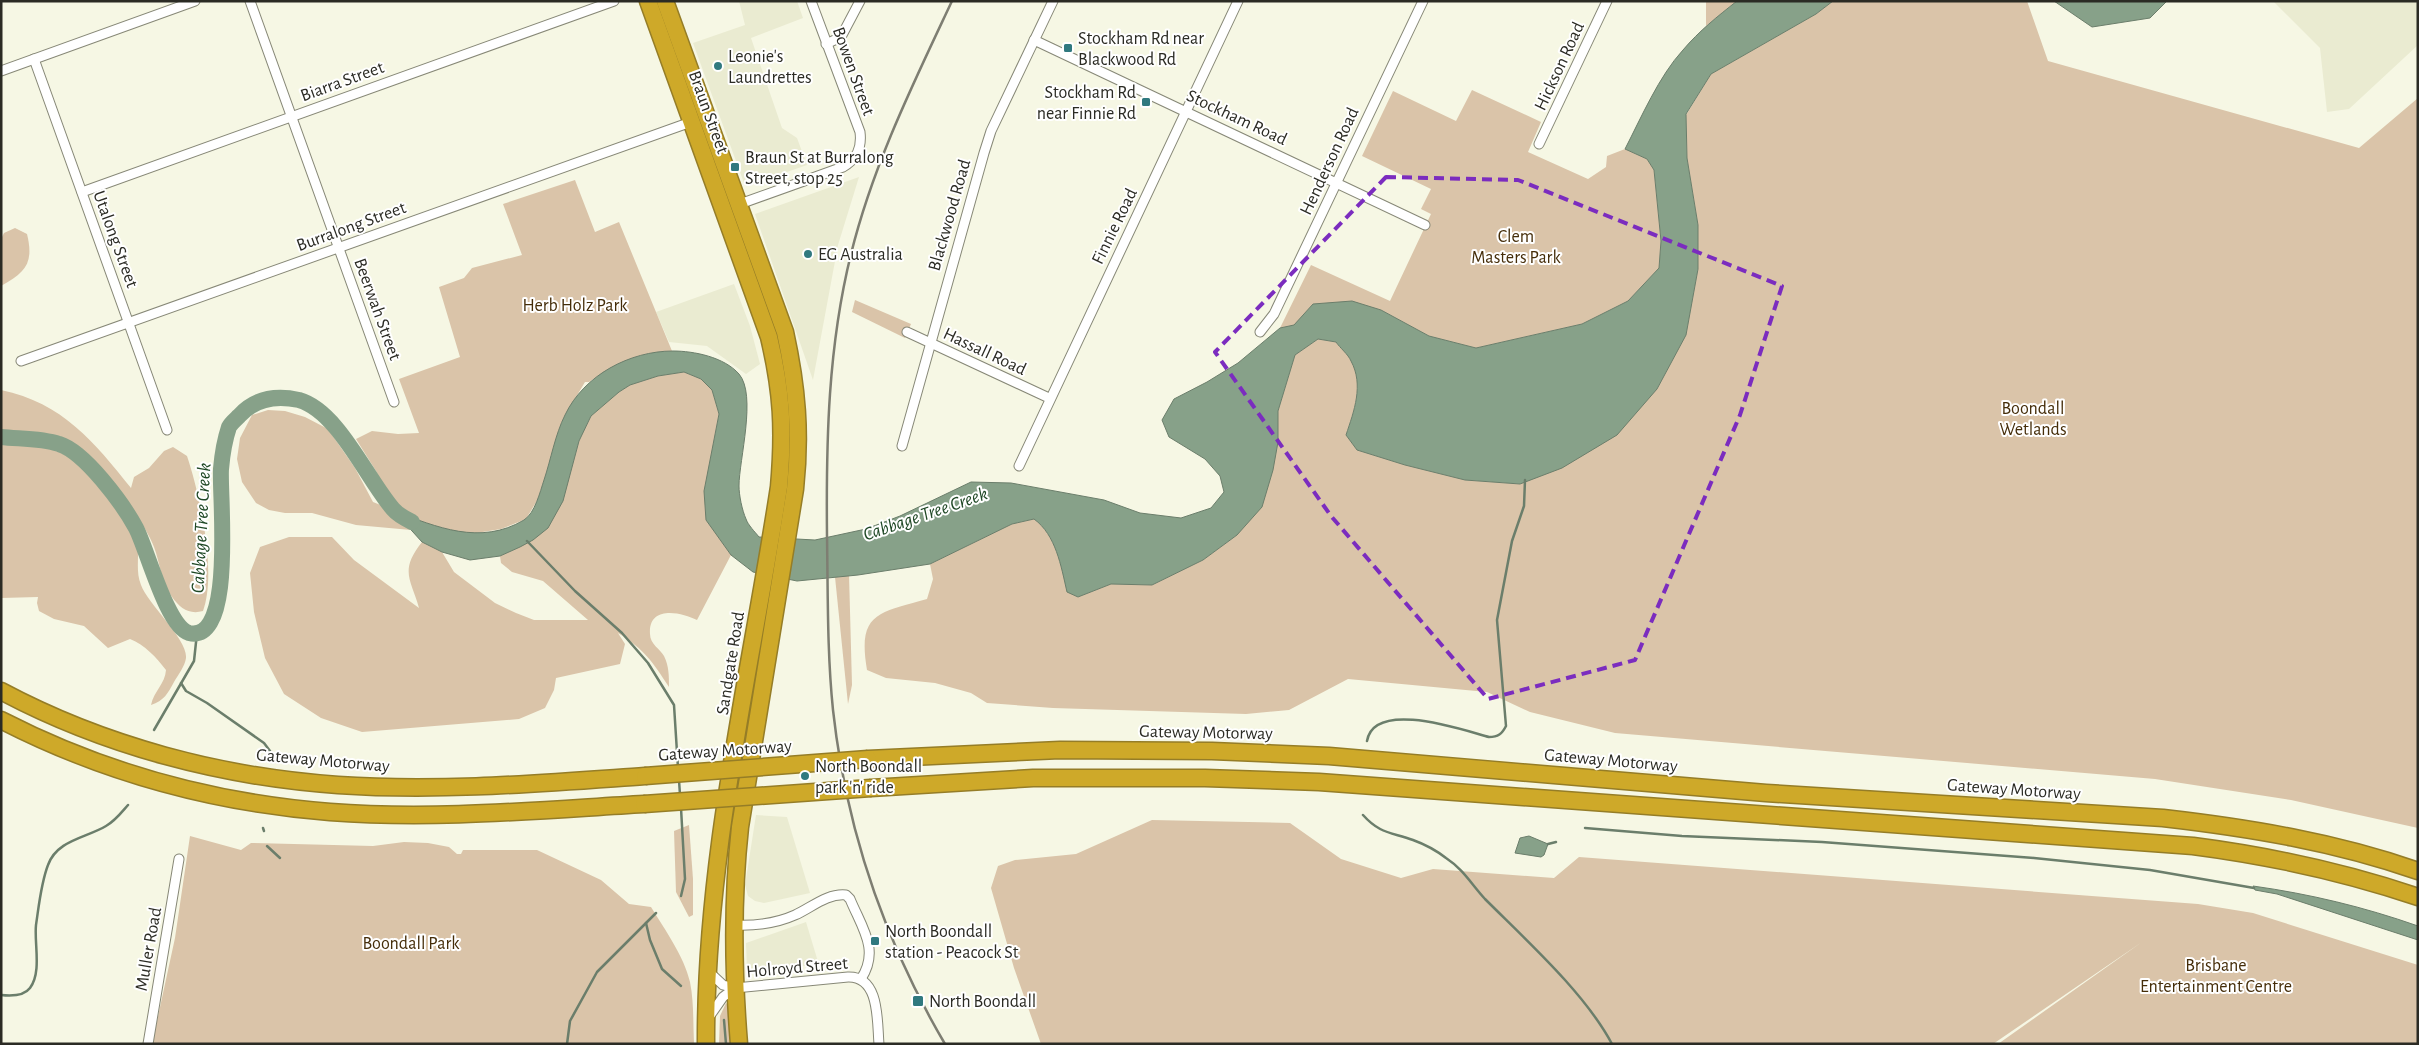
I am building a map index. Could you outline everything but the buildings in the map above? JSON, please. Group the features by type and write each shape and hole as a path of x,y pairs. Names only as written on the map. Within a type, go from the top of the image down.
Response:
{"highway":[{"name":"Braun Street","path":"648,1 769,337 787,378"},
{"name":"Braun Street","path":"665,1 785,332 787,378"},
{"name":"Sandgate Road","path":"706,1044 708,971 718,854 770,593 780,532 799,451 787,378"},
{"name":"Sandgate Road","path":"739,1044 733,925 740,827 770,593"},
{"name":"Gateway Motorway","path":"1,691 96,733 154,753 239,773 291,781 348,785 490,785 645,776 868,759 1060,750 1212,751 1329,756 1776,793 2163,818 2227,825 2302,839 2368,854 2418,870"},
{"path":"1,720 82,756 126,772 227,799 287,808 332,812 438,815 1062,778 1205,778 1328,783 2193,846 2304,865 2354,877 2417,897"}],"street":[{"path":"1,71 195,1"},
{"name":"Beerwah Street","path":"250,1 394,402"},
{"name":"Biarra Street","path":"82,192 614,1"},
{"name":"Bowen Street","path":"738,205 843,167 856,157 858,152 860,132 811,1"},
{"path":"826,44 841,37 860,1"},
{"name":"Blackwood Road","path":"902,446 930,342 992,131 1053,1"},
{"name":"Finnie Road","path":"1019,466 1049,398 1238,1"},
{"name":"Henderson Road","path":"1260,332 1274,314 1423,1"},
{"name":"Hickson Road","path":"1539,144 1607,1"},
{"name":"Stockham Road","path":"1034,40 1425,224"},
{"name":"Utalong Street","path":"34,59 167,430"},
{"name":"Burralong Street","path":"21,361 691,122"},
{"path":"723,211 738,205"},
{"name":"Hassall Road","path":"908,332 1049,398"},
{"name":"Muller Road","path":"148,1044 178,859"},
{"path":"733,925 768,924 797,914 821,900 846,895 850,898 871,951 869,965 861,979 866,982 873,996 879,1044"},
{"path":"708,971 723,985 735,988"},
{"name":"Holroyd Street","path":"735,988 848,977 861,979"},
{"path":"706,1020 723,997 735,988"}],"highlighted area":[{"path":"1386,177 1518,180 1782,286 1740,415 1635,660 1488,699 1331,516 1215,352"}],"shaded area":[{"path":"739,1 797,1 803,18 751,38 782,128 797,138 807,165 750,185 744,183 693,43 745,25"},
{"path":"2273,1 2418,1 2418,45 2349,109 2327,112 2320,48"},
{"path":"859,177 838,245 813,380 755,214"},
{"path":"734,284 750,326 760,364 746,374 707,346 669,342 656,312"},
{"path":"756,815 787,817 810,893 764,903 755,901 748,896 745,885"},
{"path":"806,922 819,965 747,970 746,943"}],"green space":[{"path":"1706,1 1737,1 1706,26"},
{"name":"Boondall Wetlands","path":"1833,1 2027,1 2048,61 2359,148 2418,98 2418,828 2291,800 2155,779 1615,733 1530,712 1487,692 1348,679 1289,710 1246,714 1053,708 987,703 971,693 935,683 886,678 867,670 865,636 875,618 884,612 927,599 933,579 930,564 1012,524 1034,519 1048,533 1053,542 1067,591 1078,597 1111,584 1152,585 1203,560 1237,535 1278,442 1278,411 1295,355 1318,339 1336,342 1350,358 1355,369 1357,379 1356,398 1346,435 1357,450 1405,465 1465,480 1520,484 1657,389 1686,334 1698,269 1698,225 1687,158 1686,115 1711,74 1816,14"},
{"name":"Clem Masters Park","path":"1472,90 1541,122 1528,152 1588,179 1606,167 1607,156 1625,149 1647,159 1654,170 1661,241 1659,268 1628,301 1582,324 1476,348 1429,336 1381,310 1313,304 1294,326 1280,328 1311,265 1390,301 1431,214 1421,209 1431,189 1362,156 1393,91 1456,121"},
{"name":"Herb Holz Park","path":"575,180 595,232 619,222 672,351 639,356 589,382 585,382 564,417 538,499 526,519 501,529 470,534 442,530 395,511 411,530 356,525 312,513 285,513 269,510 256,503 242,482 237,459 240,438 252,415 268,410 285,411 305,417 328,429 355,468 373,502 393,510 376,471 356,439 372,431 398,434 419,433 399,379 460,357 439,287 464,278 472,268 522,255 503,204"},
{"path":"15,228 27,234 29,244 28,260 26,266 17,276 1,286 1,239 4,233"},
{"path":"855,300 911,324 905,338 852,312"},
{"path":"684,372 701,379 712,390 719,414 713,446 706,519 731,555 697,620 675,613 667,613 654,618 651,625 650,638 664,656 669,675 669,687 647,657 635,645 618,633 625,644 620,664 556,678 554,690 545,708 519,719 362,732 321,718 284,694 265,658 254,612 250,573 260,547 289,537 332,537 354,560 419,608 410,582 409,568 415,552 422,542 442,552 454,572 495,603 516,613 534,620 588,620 543,581 512,572 501,563 500,556 520,547 570,474 579,441 591,416 630,385 658,376"},
{"path":"1,390 42,404 60,415 90,440 131,488 134,477 149,468 164,451 173,447 187,456 197,491 208,556 207,595 203,611 193,612 185,610 172,597 163,579 154,547 148,535 116,487 89,458 76,447 58,437 34,432 1,430"},
{"path":"1,443 40,446 69,457 81,466 104,491 133,532 137,540 138,574 141,585 185,650 186,658 183,667 168,693 159,701 151,705 164,679 166,670 141,645 130,639 108,648 84,626 54,619 39,611 38,597 1,598"},
{"path":"849,574 852,685 848,704 835,577"},
{"name":"Brisbane Entertainment Centre","path":"1152,820 1290,823 1341,859 1401,878 1433,869 1554,878 1579,857 2198,904 2253,913 2418,965 2418,1044 1998,1044 2142,942 1993,1044 1041,1044 1014,968 991,888 998,866 1015,860 1076,854"},
{"path":"689,825 693,879 693,915 689,917 676,892 674,831"},
{"name":"Boondall Park","path":"190,836 241,850 251,843 373,846 404,842 428,843 449,847 457,854 461,854 463,850 537,850 601,880 629,904 651,907 674,943 687,972 692,997 694,1044 152,1044 175,938"},
{"path":"726,1003 729,1006 737,1044 719,1044 720,1016"}],"water":[{"path":"1737,1 1833,1 1816,14 1711,74 1686,114 1687,158 1698,225 1698,269 1686,335 1657,389 1617,435 1562,468 1520,484 1465,480 1405,465 1357,450 1346,435 1356,398 1357,379 1355,370 1350,358 1336,342 1318,339 1295,355 1278,411 1278,442 1273,470 1262,507 1237,535 1203,560 1152,585 1111,584 1078,597 1067,592 1053,542 1034,519 1012,524 930,564 858,575 797,581 753,572 731,555 706,520 704,491 719,414 712,390 701,379 684,372 658,376 630,385 591,416 579,441 563,501 548,528 533,540 520,547 500,556 470,560 442,552 422,542 394,511 442,528 475,533 508,528 524,520 537,502 565,415 573,401 584,388 596,377 625,361 641,355 673,351 690,352 717,359 733,368 739,374 744,384 747,397 747,412 739,490 746,519 759,537 815,540 866,529 900,516 971,482 1011,483 1104,500 1140,513 1181,518 1211,508 1224,492 1220,476 1205,459 1169,437 1162,420 1174,399 1238,363 1280,328 1294,325 1313,304 1352,301 1381,310 1429,336 1476,348 1582,324 1628,301 1659,268 1661,241 1654,170 1647,159 1625,149 1651,98 1674,60 1702,30"},
{"path":"2054,1 2167,1 2150,18 2092,27"},
{"path":"1529,836 1548,844 1544,855 1541,857 1515,853 1520,838"},
{"path":"2253,886 2337,902 2398,919 2418,926 2418,940 2277,894 2255,890"}],"waterway":[{"name":"Cabbage Tree Creek","path":"1,437 59,444 80,457 91,468 113,493 136,528 165,603 181,628 189,633 204,630 214,616 222,564 221,469 224,448 230,426 252,405 266,399 282,398 299,400 313,407 339,431 393,509 412,522"},
{"path":"1367,741 1373,728 1385,722 1402,719 1441,724 1489,737 1497,736 1506,726 1497,620 1512,541 1524,506 1525,480"},
{"path":"527,541 575,591 622,633 648,663 674,705 678,768"},
{"path":"154,730 194,661 197,633"},
{"path":"181,683 186,691 207,703 264,743 270,751 272,758"},
{"path":"679,780 680,795"},
{"path":"1,995 24,993 34,981 37,966 36,925 39,902 48,865 52,857 65,845 109,824 128,805"},
{"path":"681,808 685,879 681,896"},
{"path":"1363,815 1380,829 1413,840 1452,862 1485,899 1536,949 1571,987 1587,1006 1612,1044"},
{"path":"1585,828 1682,836 1822,842 2034,858 2150,870 2254,888"},
{"path":"1548,844 1556,842"},
{"path":"267,846 280,858"},
{"path":"567,1044 570,1021 597,972 656,913"},
{"path":"646,923 650,940 662,969 681,986"},
{"path":"724,1020 726,1044"}],"railway":[{"path":"945,1044 923,1005 887,925 858,841 848,798 839,754 831,688 828,623 827,500 828,429 833,359 837,324 851,254 882,157 952,1"}],"place":[{"name":"Stockham Rd near Blackwood Rd","path":"1068,48"},
{"name":"Leonie's Laundrettes","path":"718,66"},
{"name":"Stockham Rd near Finnie Rd","path":"1146,102"},
{"name":"Braun St at Burralong Street, stop 25","path":"735,167"},
{"name":"EG Australia","path":"808,254"},
{"name":"North Boondall park 'n' ride","path":"805,776"},
{"name":"North Boondall station - Peacock St","path":"875,941"},
{"name":"North Boondall","path":"918,1001"}]}
